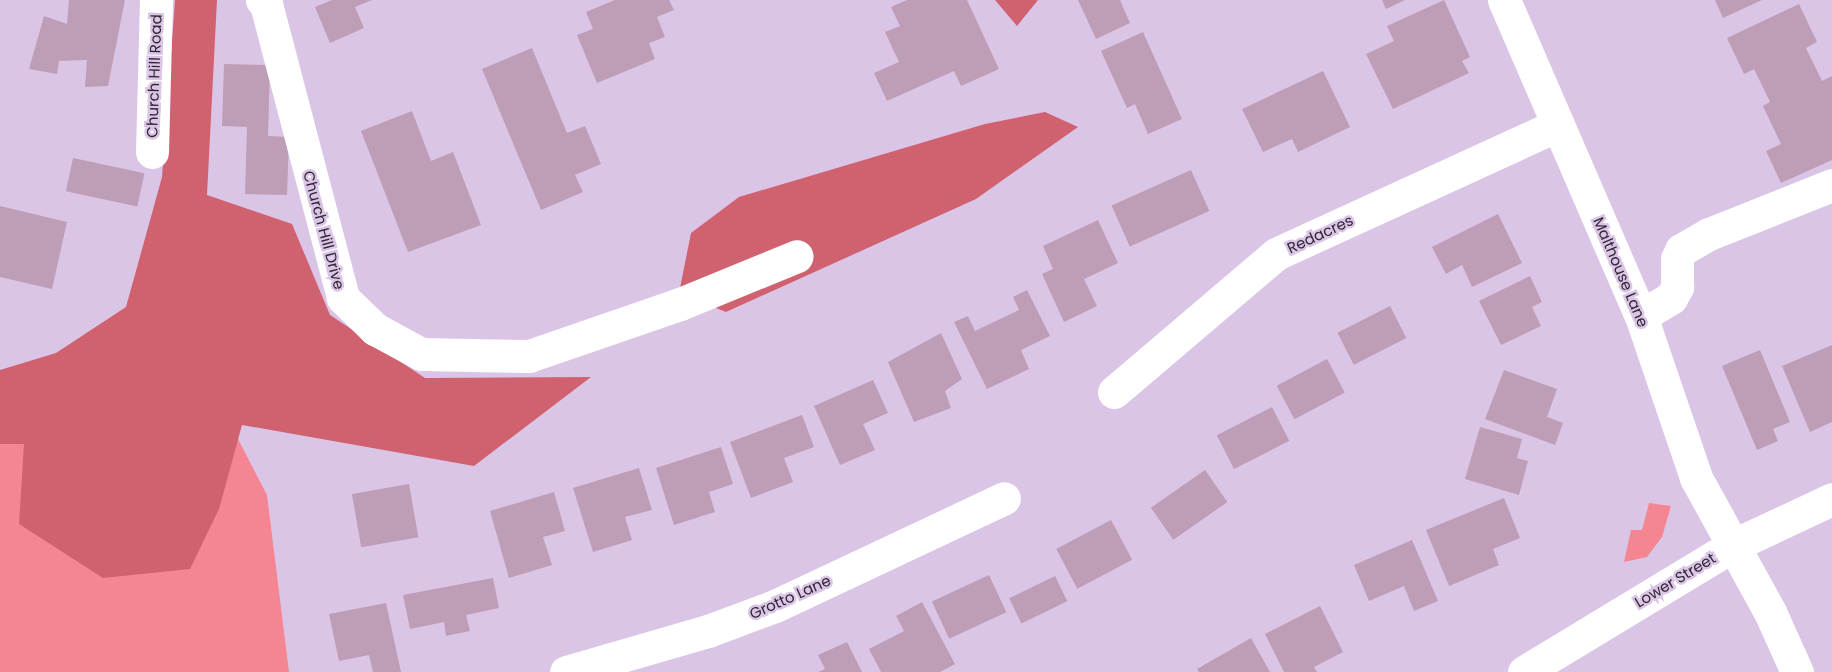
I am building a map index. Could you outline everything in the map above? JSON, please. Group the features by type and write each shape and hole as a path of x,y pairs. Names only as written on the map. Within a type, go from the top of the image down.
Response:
{"street":[{"name":"Church Hill Road","path":"152,152 156,0"},
{"name":"Church Hill Drive","path":"262,0 266,4 342,298 375,329 421,354 529,356 680,304 797,256"},
{"name":"Malthouse Lane","path":"1504,0 1556,126 1641,316 1696,478 1734,545 1797,672"},
{"name":"Redacres","path":"1114,392 1276,254 1556,126"},
{"path":"1641,316 1671,298 1677,287 1677,259 1681,250 1709,234 1832,185"},
{"name":"Grotto Lane","path":"566,672 775,606 1004,498"},
{"name":"Lower Street","path":"1524,672 1734,545 1832,499"}],"shaded area":[{"path":"175,0 217,0 207,195 292,224 330,315 425,378 591,377 474,466 242,425 219,509 190,569 103,578 19,524 24,444 0,444 0,370 56,353 126,307 162,177"},
{"path":"995,0 1038,0 1017,26"},
{"path":"1045,112 1078,127 976,199 726,312 679,293 691,233 739,197 985,124"},
{"path":"194,354 267,495 289,672 0,672 0,393"},
{"path":"1649,503 1671,506 1662,537 1647,557 1624,562 1631,530 1642,530"}],"building":[{"path":"69,0 125,0 108,86 85,87 87,60 59,61 57,74 29,69 44,16 67,24"},
{"path":"332,0 372,0 355,7 364,28 330,43 315,7"},
{"path":"615,0 669,0 674,10 657,17 665,37 649,43 655,59 597,83 577,35 593,29 586,12"},
{"path":"907,0 967,0 999,69 961,86 954,71 887,101 874,73 899,62 885,32 900,26 891,7"},
{"path":"1078,0 1120,0 1130,23 1096,39"},
{"path":"1382,0 1405,0 1386,9"},
{"path":"1444,0 1470,57 1462,61 1469,73 1393,109 1366,54 1394,41 1387,26"},
{"path":"1715,0 1762,0 1723,18"},
{"path":"1799,4 1817,42 1806,48 1822,81 1832,76 1832,160 1781,183 1766,151 1781,144 1763,106 1770,102 1754,69 1744,74 1727,38"},
{"path":"1143,32 1182,119 1148,134 1135,104 1127,108 1101,51"},
{"path":"532,48 567,133 585,126 601,164 575,175 583,192 541,210 482,69"},
{"path":"224,64 270,65 268,136 289,137 287,195 245,194 247,127 222,126"},
{"path":"1323,71 1350,127 1298,152 1292,139 1263,152 1242,109"},
{"path":"412,111 431,161 453,152 481,225 408,252 361,131"},
{"path":"73,158 144,173 137,206 66,191"},
{"path":"1191,170 1209,211 1130,246 1112,205"},
{"path":"0,206 67,222 52,289 0,277"},
{"path":"1498,214 1522,263 1472,287 1462,265 1446,274 1432,247"},
{"path":"1098,220 1118,263 1084,279 1097,306 1064,322 1042,274 1053,269 1043,246"},
{"path":"1530,276 1542,302 1532,307 1541,326 1501,345 1479,301"},
{"path":"1027,290 1050,336 1021,350 1029,369 987,389 954,322 968,316 975,331 1019,310 1013,297"},
{"path":"1390,306 1406,338 1354,365 1337,333"},
{"path":"941,333 962,379 945,391 951,408 914,422 888,362"},
{"path":"1832,345 1832,422 1810,432 1782,366"},
{"path":"1760,350 1790,422 1773,429 1778,441 1757,450 1722,366"},
{"path":"1327,359 1345,393 1295,419 1277,386"},
{"path":"1504,370 1557,389 1547,417 1563,423 1555,445 1485,419"},
{"path":"873,380 888,413 863,424 875,450 840,465 814,406"},
{"path":"1272,407 1289,441 1234,469 1217,435"},
{"path":"802,415 814,447 784,458 793,482 751,498 730,442"},
{"path":"1480,427 1522,439 1517,458 1528,461 1519,495 1465,479"},
{"path":"721,447 733,484 709,492 715,512 674,525 656,468"},
{"path":"639,468 652,510 625,517 632,540 593,552 573,488"},
{"path":"1205,470 1227,502 1173,540 1151,508"},
{"path":"409,484 418,537 361,547 352,494"},
{"path":"554,492 565,531 543,537 552,565 509,578 490,511"},
{"path":"1504,498 1520,538 1493,549 1499,565 1449,586 1426,530"},
{"path":"1111,520 1132,560 1077,589 1056,549"},
{"path":"1412,540 1438,601 1414,611 1404,586 1369,601 1354,565"},
{"path":"989,575 1006,612 949,639 932,602"},
{"path":"1055,576 1067,601 1021,624 1009,598"},
{"path":"493,578 499,608 466,615 470,631 446,636 444,622 410,629 403,595"},
{"path":"922,602 955,664 940,672 881,672 869,649 904,631 896,616"},
{"path":"386,603 401,672 373,672 369,655 339,661 329,614"},
{"path":"1320,606 1343,652 1314,667 1317,672 1284,672 1265,634"},
{"path":"1251,638 1270,672 1199,672 1197,669"},
{"path":"847,642 862,672 818,672 825,669 818,655"}]}
